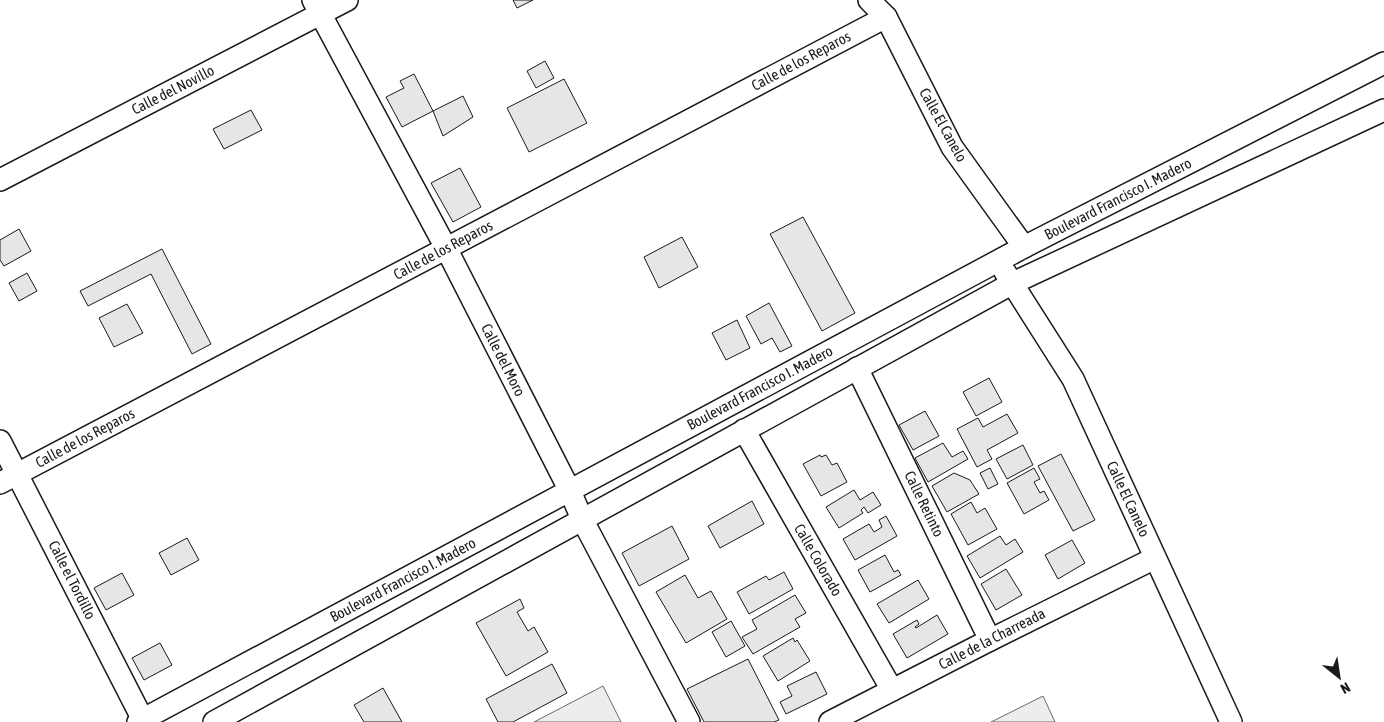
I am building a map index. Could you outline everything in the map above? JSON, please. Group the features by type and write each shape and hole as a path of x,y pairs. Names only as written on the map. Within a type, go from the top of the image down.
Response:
{"street":[{"name":"Calle del Novillo","path":"0,180 316,7 347,0"},
{"name":"Calle El Canelo","path":"869,0 886,17 952,147 1024,247"},
{"name":"Calle del Moro","path":"316,7 446,248 570,490 582,519 689,722"},
{"name":"Calle de los Reparos","path":"9,478 886,17"},
{"name":"Boulevard Francisco I. Madero","path":"141,721 1024,247 1384,63"},
{"name":"Boulevard Francisco I. Madero","path":"214,722 1013,283 1384,110"},
{"name":"Calle El Canelo","path":"998,261 1074,379 1232,722"},
{"name":"Calle Retinto","path":"857,368 990,640"},
{"name":"Calle Colorado","path":"744,430 892,690"},
{"name":"Calle el Tordillo","path":"0,441 9,478 141,721"},
{"name":"Calle de la Charreada","path":"830,722 1155,558"}],"shaded area":[{"path":"603,686 621,722 534,722"},
{"path":"1043,696 1055,722 991,722"}],"building":[{"path":"513,0 533,0 517,8"},
{"path":"545,61 554,78 536,88 527,71"},
{"path":"414,74 433,111 402,127 386,97 404,88 400,81"},
{"path":"564,79 587,123 529,152 507,108"},
{"path":"463,96 473,117 443,136 433,111"},
{"path":"251,110 262,130 224,149 213,129"},
{"path":"460,168 481,207 453,222 431,183"},
{"path":"803,217 855,313 822,331 770,234"},
{"path":"19,229 31,251 4,266 0,260 0,240"},
{"path":"682,237 698,267 659,288 644,257"},
{"path":"162,249 211,344 192,354 151,274 88,306 80,291"},
{"path":"27,273 37,291 19,301 9,283"},
{"path":"769,303 792,346 780,352 772,338 761,344 746,316"},
{"path":"127,304 143,333 114,347 99,318"},
{"path":"737,320 750,348 726,360 712,333"},
{"path":"989,378 1002,402 976,416 963,392"},
{"path":"925,411 939,436 913,450 899,425"},
{"path":"1007,414 1018,433 987,450 992,459 977,467 957,429 978,418 983,427"},
{"path":"943,443 952,457 963,451 968,459 928,482 915,458"},
{"path":"1023,445 1033,465 1007,479 996,459"},
{"path":"1061,454 1095,520 1073,531 1038,466"},
{"path":"820,455 821,457 826,455 832,465 837,463 847,482 821,496 803,464"},
{"path":"990,468 998,484 988,489 980,473"},
{"path":"1034,468 1040,479 1034,482 1040,493 1044,491 1049,500 1024,514 1007,483"},
{"path":"954,473 970,480 979,494 947,512 932,486"},
{"path":"854,490 860,500 873,492 881,505 868,513 864,507 861,510 863,513 839,528 826,507"},
{"path":"752,501 764,524 720,548 708,526"},
{"path":"971,502 977,513 985,508 997,529 968,545 951,514"},
{"path":"886,516 897,536 855,560 843,539 869,524 874,532 882,527 879,520"},
{"path":"672,526 689,559 639,586 622,553"},
{"path":"1000,536 1006,545 1015,539 1023,552 980,578 967,556"},
{"path":"187,538 199,560 171,575 159,553"},
{"path":"1072,540 1085,563 1058,579 1045,555"},
{"path":"885,555 894,572 898,570 901,575 870,592 858,570"},
{"path":"1006,569 1022,595 996,610 981,584"},
{"path":"784,572 793,589 749,614 737,592 766,576 769,580"},
{"path":"122,573 134,595 106,610 94,588"},
{"path":"685,575 698,598 711,591 727,619 686,643 656,592"},
{"path":"918,580 929,599 889,623 877,604"},
{"path":"795,595 806,613 795,619 800,627 753,654 742,637 757,629 752,620"},
{"path":"520,599 524,608 517,612 528,631 534,627 548,652 506,676 476,623"},
{"path":"937,615 948,634 907,658 893,634 917,620 919,624 916,628"},
{"path":"731,621 745,646 726,657 712,632"},
{"path":"793,638 795,642 797,640 810,661 778,681 763,656"},
{"path":"160,643 172,665 144,680 132,658"},
{"path":"748,659 779,720 774,722 704,722 687,689"},
{"path":"552,664 567,693 513,722 498,722 486,699"},
{"path":"816,672 827,694 786,714 780,702 792,696 787,686"},
{"path":"383,688 402,722 364,722 354,705"}]}
